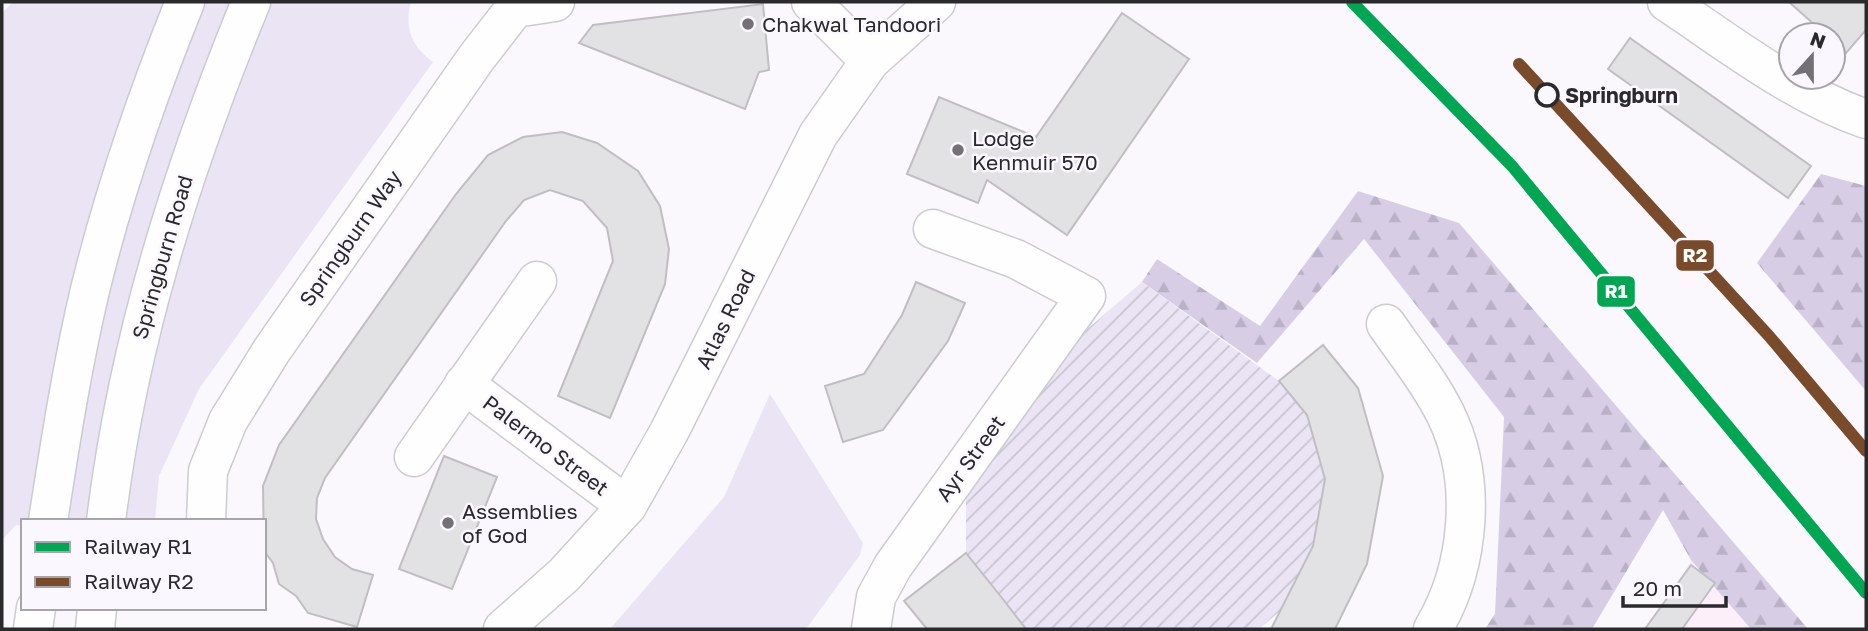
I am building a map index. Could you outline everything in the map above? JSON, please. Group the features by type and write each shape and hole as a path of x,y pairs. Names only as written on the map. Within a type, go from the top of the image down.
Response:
{"street":[{"path":"48,519 73,367 97,265 140,122 185,2"},
{"name":"Springburn Road","path":"106,519 131,366 146,302 197,141 251,2"},
{"name":"Springburn Way","path":"206,519 208,471 228,421 279,338 511,5 555,2"},
{"path":"811,2 870,61"},
{"name":"Atlas Road","path":"503,629 564,575 627,506 669,432 818,135 870,61 936,2"},
{"path":"1667,2 1756,62 1844,111 1866,119"},
{"name":"Ayr Street","path":"870,629 876,597 893,566 1086,296 1016,259 933,229"},
{"name":"Palermo Street","path":"414,457 537,281"},
{"path":"1386,324 1446,414 1459,455 1463,480 1465,533 1456,577 1433,629"},
{"name":"Palermo Street","path":"464,384 627,506"},
{"path":"33,629 36,610"},
{"path":"94,629 97,610"}],"shaded area":[{"path":"13,2 411,2 408,20 411,35 419,49 433,62 199,389 159,476 155,519 21,519 21,526 16,525 2,540 2,13"},
{"path":"1142,282 1279,381 1307,415 1325,479 1313,546 1280,611 1259,629 1026,629 966,553 966,487 1077,338"},
{"path":"770,394 863,543 860,555 806,629 610,629 724,497"},
{"path":"1691,560 1751,629 1656,629"}],"green space":[{"path":"1821,174 1866,186 1866,391 1757,263"},
{"path":"1358,191 1459,223 1808,629 1751,629 1691,560 1663,510 1592,629 1485,629 1495,614 1504,417 1364,239 1257,363 1142,282 1157,259 1260,326"}],"building":[{"path":"1789,2 1866,2 1866,30 1847,52 1847,21 1810,21"},
{"path":"763,4 769,70 759,72 745,109 579,43 593,25"},
{"path":"1122,13 1189,59 1067,235 987,180 978,203 907,174 939,97 1036,137"},
{"path":"1630,38 1811,166 1788,198 1608,69"},
{"path":"562,132 597,143 638,171 660,206 669,249 665,284 610,418 558,396 613,261 607,228 583,201 550,190 524,200 506,221 325,478 317,498 316,519 323,539 335,557 352,569 373,575 357,627 308,613 296,596 279,584 273,563 266,554 263,486 279,445 456,194 488,155 523,137"},
{"path":"916,282 965,303 948,341 883,430 843,442 825,386 864,374 902,315"},
{"path":"1323,345 1358,388 1383,476 1367,564 1335,629 1271,629 1313,546 1325,479 1307,415 1279,381"},
{"name":"Assemblies of God","path":"444,456 497,477 452,589 399,569"},
{"path":"966,553 1026,629 927,629 904,601"},
{"path":"1691,565 1715,583 1682,629 1645,629"}],"rail line":[{"name":"R1","path":"1352,2 1512,166 1866,593"},
{"name":"R2","path":"1519,64 1769,336 1866,451"}],"place":[{"name":"Chakwal Tandoori","path":"748,24"},
{"name":"Springburn","path":"1547,95"},
{"name":"Lodge Kenmuir 570","path":"958,150"},
{"name":"Assemblies of God","path":"448,523"}]}
